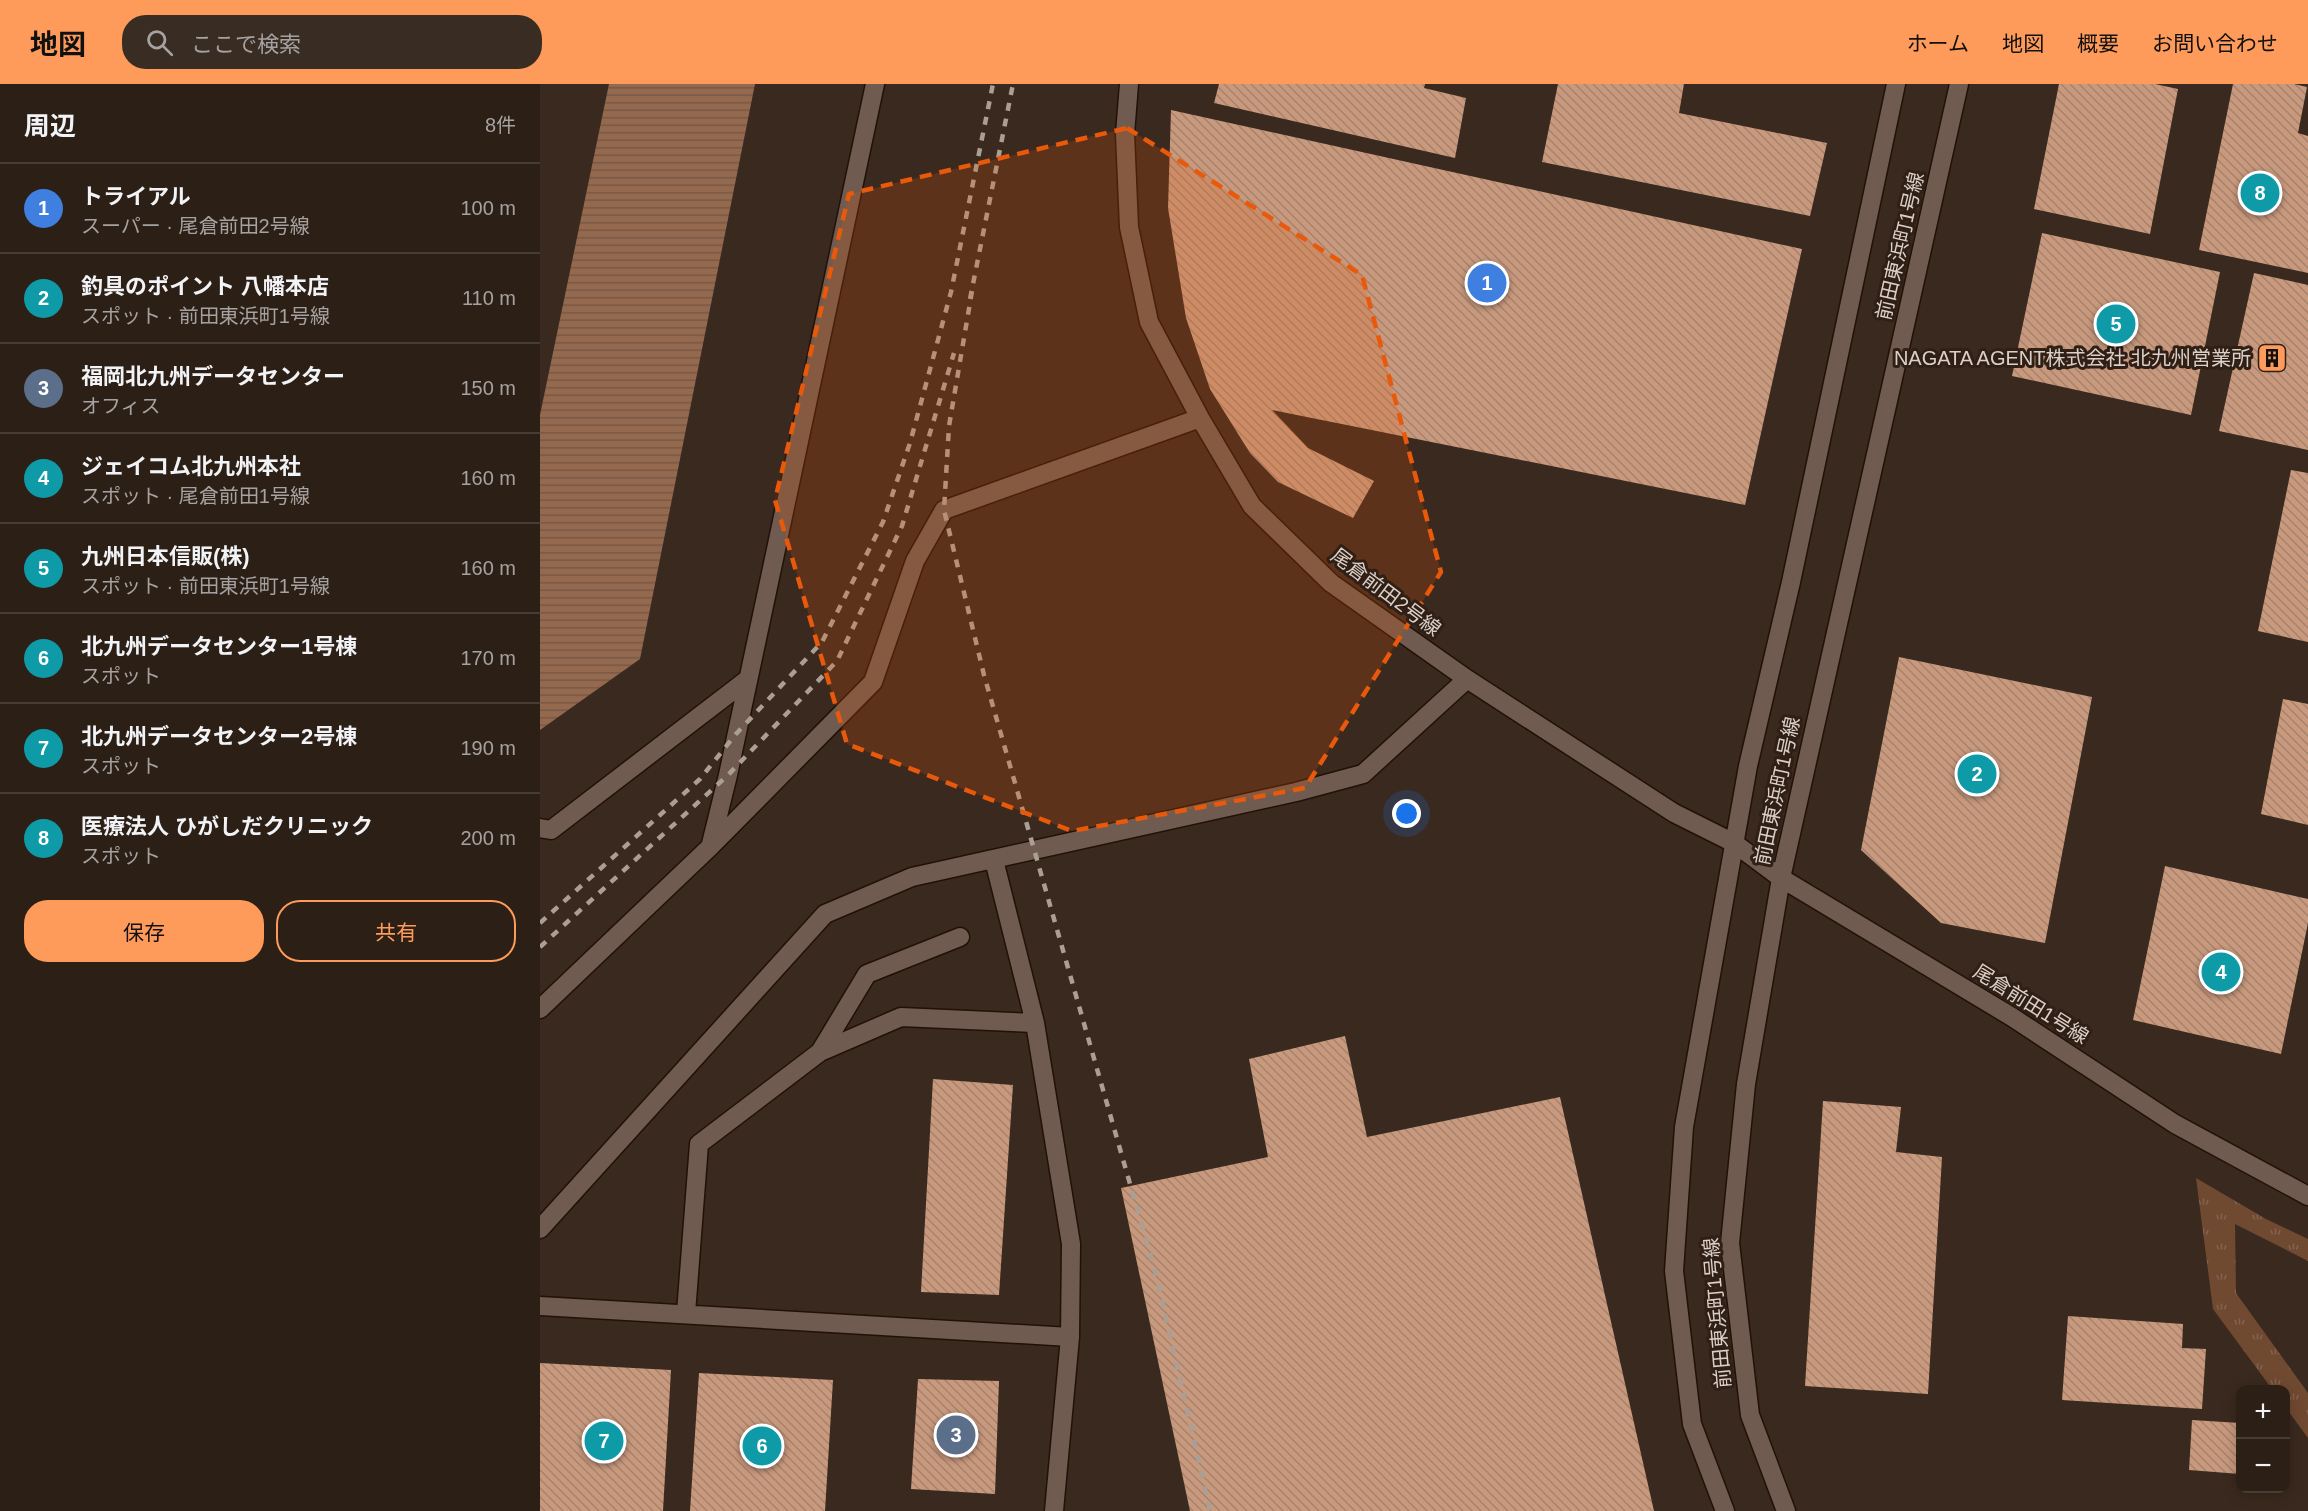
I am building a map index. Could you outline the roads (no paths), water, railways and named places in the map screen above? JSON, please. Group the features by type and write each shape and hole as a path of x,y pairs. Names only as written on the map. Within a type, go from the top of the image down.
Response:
{"street":[{"path":"711,846 875,84"},
{"name":"尾倉前田2号線","path":"1130,84 1125,134 1129,227 1149,322 1200,418 1252,506 1330,583 1467,679 1674,813 1734,843"},
{"name":"前田東浜町1号線","path":"1725,1511 1692,1424 1674,1270 1684,1127 1748,766 1793,571 1896,84"},
{"name":"前田東浜町1号線","path":"1786,1511 1750,1415 1730,1243 1746,1084 1781,878 1959,84"},
{"path":"540,1009 711,846 873,682 915,561 944,510 1200,418"},
{"path":"540,828 551,830 748,679"},
{"path":"540,1229 825,914 912,877 1284,794 1363,774 1440,701 1467,679"},
{"name":"尾倉前田1号線","path":"1734,843 1781,878 2012,1017 2175,1124 2308,1196"},
{"path":"994,860 1035,1023 1071,1244 1070,1337 1054,1511"},
{"path":"820,1052 867,974 960,938"},
{"path":"686,1313 699,1144 820,1052 901,1017 1035,1023"},
{"path":"540,1306 1070,1337"}],"railway":[{"path":"540,923 700,779 736,734 822,642 883,522 910,443 951,292 993,84"},
{"path":"970,299 1013,84"},
{"path":"972,291 949,426 944,510 984,675 1157,1278 1210,1511"},
{"path":"540,947 728,775 837,661 902,526 954,353"}],"place":[{"name":"医療法人 ひがしだクリニック","path":"2260,193"},
{"name":"トライアル","path":"1487,283"},
{"name":"九州日本信販(株)","path":"2116,324"},
{"name":"NAGATA AGENT株式会社 北九州営業所","path":"2272,358"},
{"name":"釣具のポイント 八幡本店","path":"1977,774"},
{"name":"ジェイコム北九州本社","path":"2221,972"},
{"name":"福岡北九州データセンター","path":"956,1435"},
{"name":"北九州データセンター2号棟","path":"604,1441"},
{"name":"北九州データセンター1号棟","path":"762,1446"}]}
